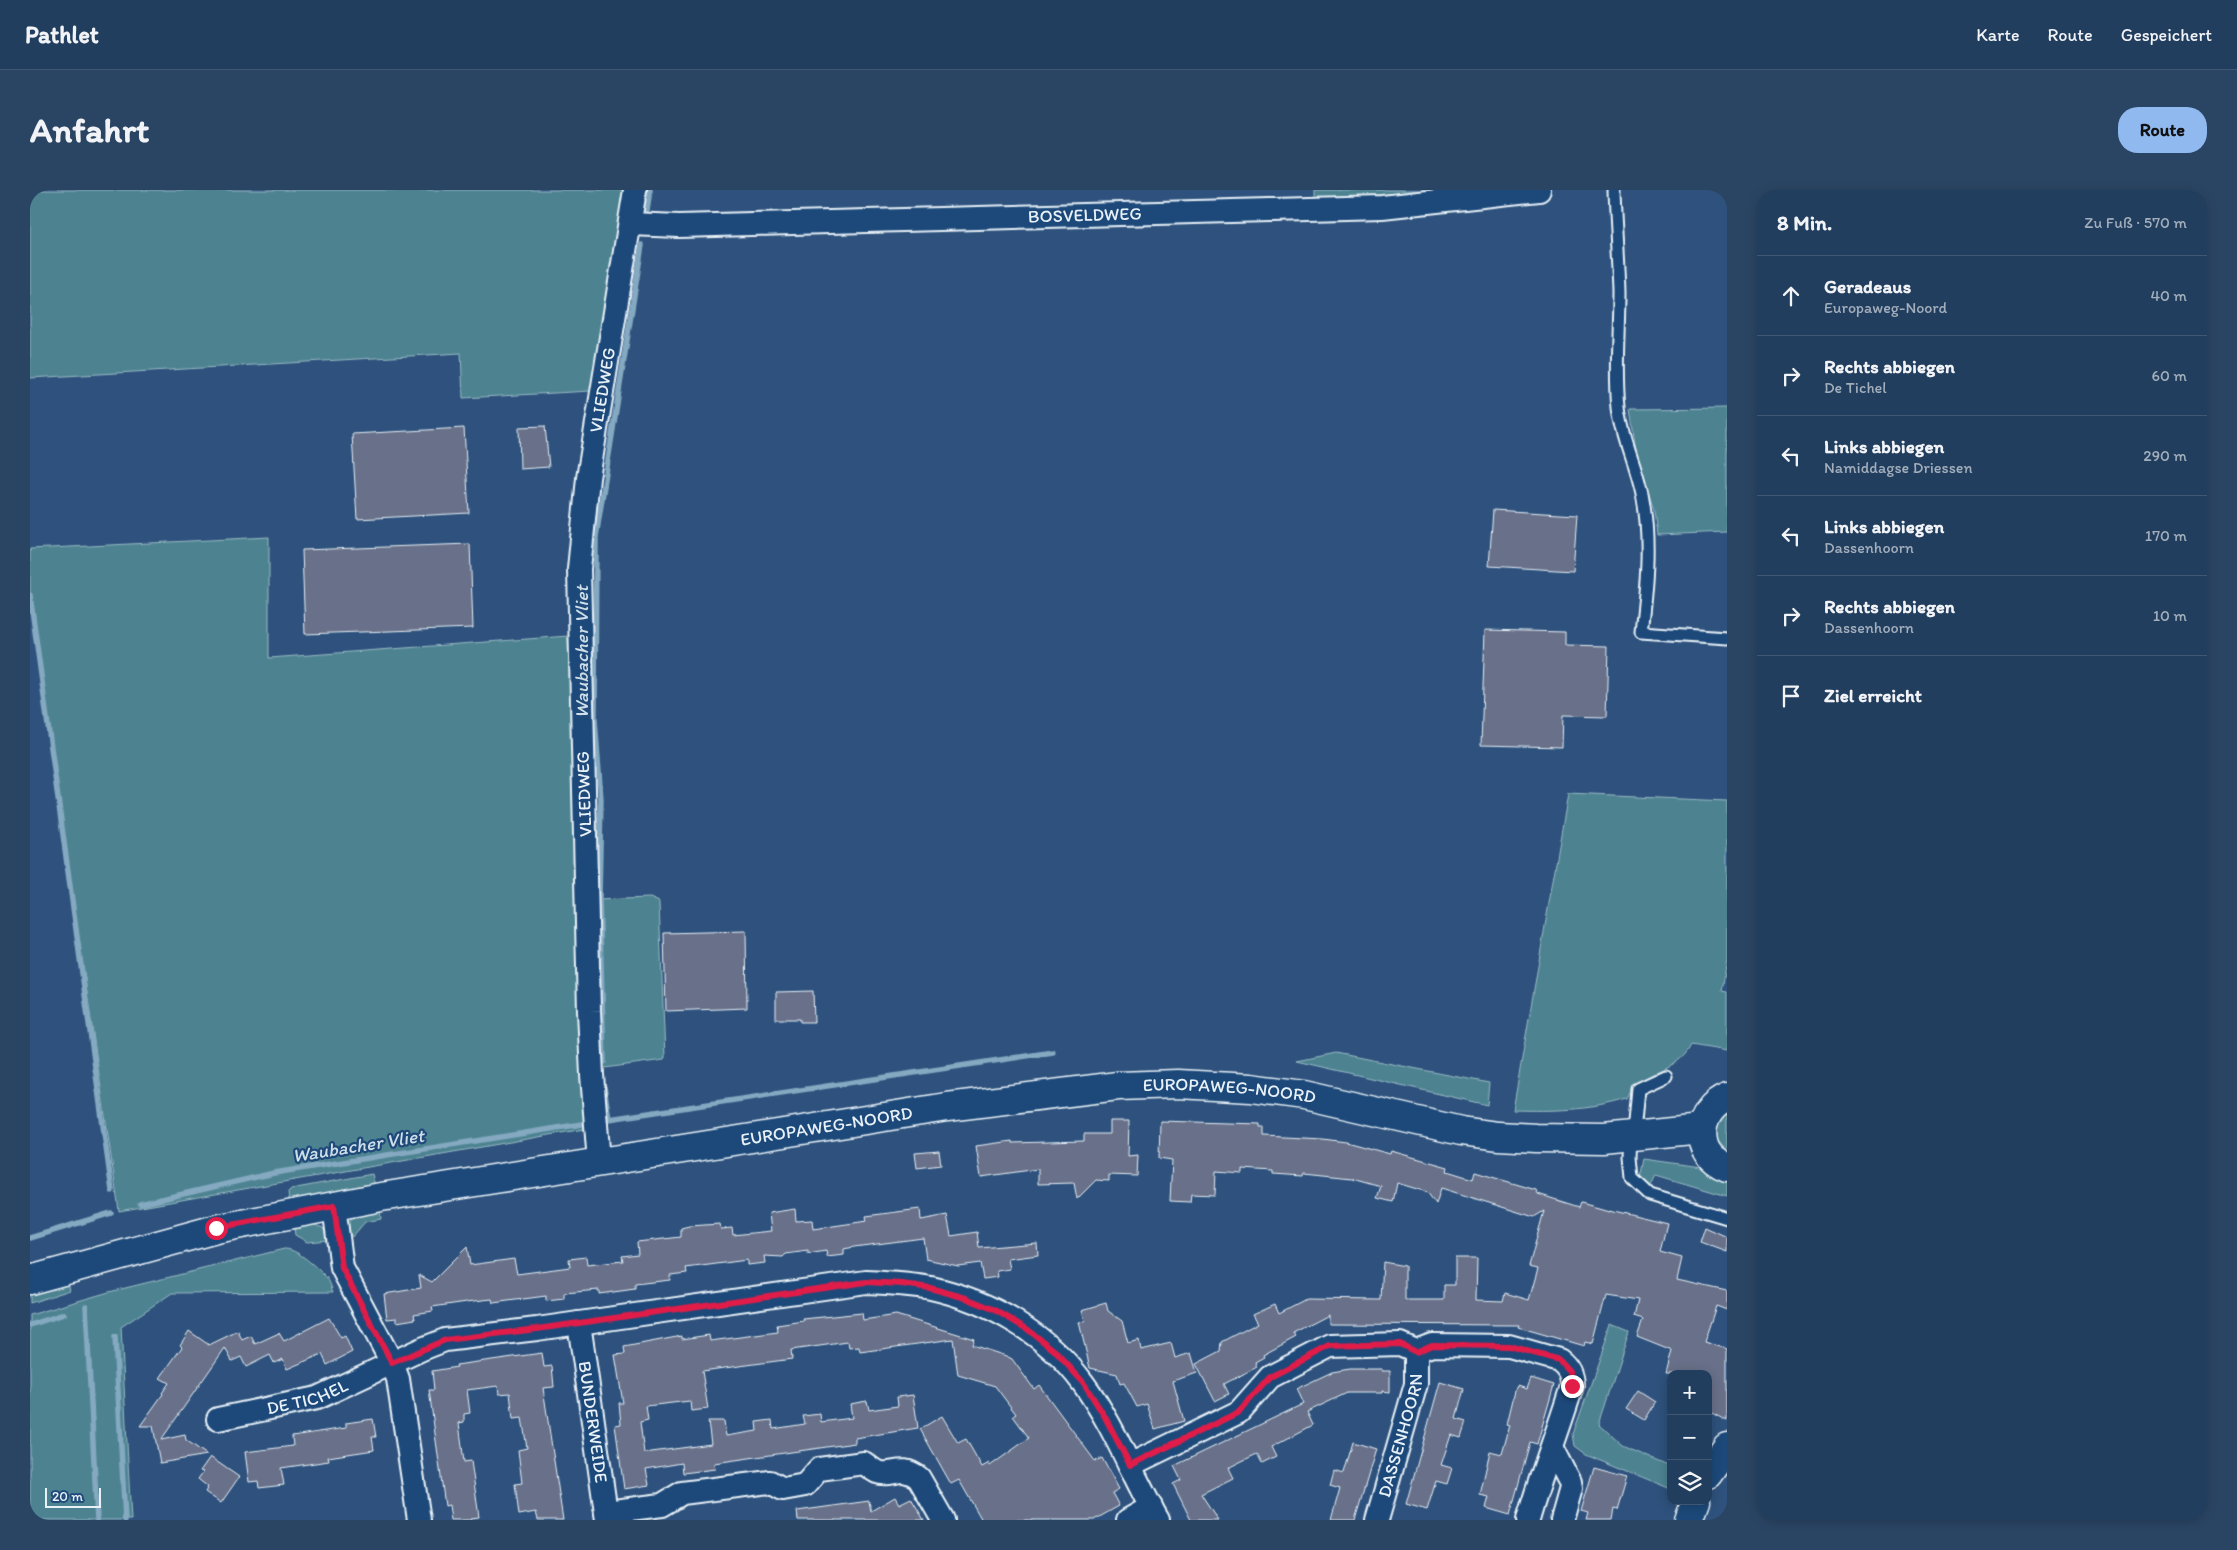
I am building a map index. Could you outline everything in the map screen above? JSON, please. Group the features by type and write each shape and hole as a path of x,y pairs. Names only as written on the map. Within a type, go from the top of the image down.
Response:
{"street":[{"name":"VLIEDWEG","path":"599,1162 590,1020 579,569 588,478 635,190"},
{"name":"BOSVELDWEG","path":"630,224 679,226 1373,207 1539,190"},
{"name":"EUROPAWEG-NOORD","path":"30,1280 216,1228 334,1206 599,1162 1025,1096 1118,1086 1168,1085 1251,1088 1304,1095 1479,1134 1576,1139 1701,1129"},
{"path":"1727,1098 1713,1105 1707,1112 1701,1129 1704,1147 1709,1155 1727,1167"},
{"path":"334,1206 342,1268 392,1363 401,1392 419,1520"},
{"name":"DE TICHEL","path":"218,1419 317,1398 445,1340 866,1282 930,1288 966,1298 995,1310 1027,1329 1054,1350 1083,1382 1105,1417 1154,1514"},
{"name":"BUNDERWEIDE","path":"579,1323 606,1516"},
{"name":"DASSENHOORN","path":"1130,1465 1239,1412 1270,1377 1330,1346 1400,1344 1416,1352"},
{"name":"DASSENHOORN","path":"1416,1352 1432,1345 1509,1346 1559,1360 1569,1371 1572,1386 1553,1449 1546,1461 1528,1520"},
{"name":"DASSENHOORN","path":"1377,1520 1416,1384 1416,1352"},
{"path":"1712,1468 1727,1447"},
{"path":"1553,1449 1570,1482 1571,1488 1562,1520"},
{"path":"606,1516 662,1505 682,1493 770,1482 783,1489 805,1485 819,1469 864,1463 878,1473 903,1470 919,1478 943,1520"},
{"path":"1689,1520 1695,1505"},
{"path":"1128,1520 1154,1514"}],"lane":[{"path":"1614,190 1619,292 1617,382 1619,409 1623,434 1643,498 1647,542 1646,585 1641,632 1727,638"},
{"path":"1666,1076 1638,1088 1635,1122 1630,1136 1632,1178 1650,1195 1727,1218"}],"green space":[{"path":"30,190 630,190 591,391 463,398 461,353 30,378"},
{"path":"1315,190 1489,190 1315,205"},
{"path":"1727,408 1727,532 1657,535 1654,510 1636,451 1630,409"},
{"path":"269,537 269,658 568,636 584,1129 119,1211 30,604 30,549"},
{"path":"1568,794 1727,801 1727,959 1722,991 1727,992 1727,1051 1691,1045 1677,1061 1640,1082 1627,1099 1598,1106 1570,1109 1513,1110"},
{"path":"650,898 659,902 665,1057 664,1060 597,1069 596,900"},
{"path":"1336,1053 1489,1083 1487,1105 1297,1061"},
{"path":"1727,1110 1727,1151 1716,1139 1716,1123"},
{"path":"1644,1159 1701,1167 1727,1178 1727,1196 1656,1175 1650,1188 1640,1178"},
{"path":"372,1174 375,1186 289,1201 288,1192 291,1189"},
{"path":"380,1211 381,1219 365,1222 353,1236 348,1237 347,1224 353,1217"},
{"path":"312,1224 323,1228 328,1240 307,1242 295,1235 294,1228"},
{"path":"284,1249 301,1255 312,1264 327,1279 333,1292 172,1293 121,1327 131,1520 30,1520 30,1315 109,1292"},
{"path":"67,1279 70,1290 30,1303 30,1291"},
{"path":"1612,1325 1629,1332 1599,1424 1623,1446 1667,1465 1667,1487 1586,1454 1575,1446 1573,1434"}],"building":[{"path":"545,426 549,467 520,469 519,427"},
{"path":"464,428 469,513 357,519 352,434"},
{"path":"1493,510 1577,515 1573,571 1489,566"},
{"path":"470,544 473,628 305,634 302,550"},
{"path":"1485,630 1565,632 1565,645 1609,646 1607,716 1563,715 1562,747 1481,745"},
{"path":"746,931 747,1008 666,1011 664,933"},
{"path":"813,991 814,1022 800,1022 800,1019 776,1019 776,992"},
{"path":"1110,1121 1129,1121 1128,1156 1138,1155 1137,1176 1109,1175 1109,1181 1096,1180 1077,1199 1074,1183 1038,1184 1038,1169 981,1177 976,1146 1012,1141 1012,1143 1084,1141 1084,1134 1110,1134"},
{"path":"1160,1121 1260,1124 1260,1127 1264,1127 1264,1136 1323,1139 1346,1142 1390,1154 1391,1151 1448,1167 1447,1171 1473,1179 1475,1172 1536,1190 1538,1194 1579,1207 1581,1202 1667,1223 1660,1252 1682,1258 1677,1280 1727,1291 1727,1310 1716,1306 1704,1342 1727,1349 1727,1421 1712,1413 1712,1370 1667,1370 1672,1351 1637,1337 1643,1320 1634,1317 1638,1300 1606,1295 1593,1344 1585,1342 1584,1346 1518,1327 1519,1325 1328,1324 1328,1315 1293,1333 1296,1337 1263,1355 1264,1357 1255,1362 1257,1367 1224,1384 1229,1394 1215,1401 1196,1364 1221,1351 1222,1342 1258,1323 1253,1314 1275,1304 1279,1313 1306,1299 1381,1300 1383,1262 1405,1266 1405,1300 1444,1300 1444,1285 1455,1285 1455,1258 1477,1258 1476,1300 1503,1301 1505,1293 1529,1300 1538,1268 1529,1266 1544,1211 1534,1217 1441,1188 1436,1204 1427,1192 1397,1183 1393,1202 1377,1198 1381,1186 1352,1178 1304,1173 1303,1176 1273,1174 1273,1171 1242,1169 1242,1173 1216,1171 1215,1195 1191,1194 1190,1202 1170,1201 1172,1160 1159,1158"},
{"path":"939,1151 941,1165 917,1168 915,1153"},
{"path":"795,1209 796,1221 812,1220 813,1229 867,1221 866,1216 920,1209 921,1220 947,1215 951,1236 977,1232 979,1248 1037,1243 1038,1255 1008,1259 1010,1269 997,1271 998,1277 983,1279 980,1263 958,1266 926,1259 923,1238 844,1249 844,1255 827,1257 826,1251 808,1254 808,1251 786,1254 783,1257 764,1256 765,1263 747,1265 747,1260 686,1268 687,1273 670,1275 670,1280 635,1284 635,1289 599,1294 599,1290 564,1293 564,1299 546,1301 546,1296 493,1303 492,1299 474,1301 432,1307 433,1311 414,1314 415,1319 397,1322 397,1318 387,1319 384,1294 421,1288 419,1275 432,1282 467,1247 470,1265 514,1259 517,1274 570,1267 569,1259 586,1257 587,1265 623,1261 622,1256 638,1254 637,1242 681,1237 681,1228 689,1226 720,1224 721,1229 732,1228 733,1235 771,1231 769,1213"},
{"path":"1705,1227 1727,1237 1727,1252 1700,1242"},
{"path":"1106,1303 1108,1311 1122,1321 1128,1343 1139,1340 1141,1350 1171,1343 1175,1358 1191,1353 1197,1373 1173,1381 1184,1421 1155,1429 1147,1404 1137,1407 1124,1383 1120,1384 1117,1374 1090,1368 1079,1322 1085,1321 1082,1310"},
{"path":"862,1313 863,1320 896,1315 974,1339 972,1345 1012,1359 1034,1389 1039,1385 1095,1461 1102,1458 1119,1489 1112,1493 1119,1506 1094,1520 982,1520 959,1480 951,1484 920,1429 942,1416 958,1443 966,1439 982,1467 989,1463 990,1466 1029,1438 1013,1416 1016,1414 995,1386 958,1375 953,1339 860,1352 859,1347 849,1348 848,1342 791,1350 792,1359 702,1371 708,1409 691,1411 690,1401 646,1406 648,1420 640,1422 644,1453 711,1444 708,1421 724,1421 726,1436 757,1431 756,1422 772,1420 773,1429 805,1424 803,1416 820,1414 821,1422 852,1418 850,1404 867,1401 869,1410 898,1406 897,1397 913,1395 918,1428 855,1438 855,1443 714,1463 715,1469 683,1473 682,1463 646,1469 649,1485 624,1489 615,1425 621,1424 619,1403 623,1403 615,1355 625,1354 624,1347 682,1336 682,1339 709,1335 710,1341 778,1332 777,1325 804,1321 803,1319"},
{"path":"329,1318 341,1338 345,1336 352,1352 327,1365 322,1354 287,1369 283,1359 274,1363 270,1355 246,1367 241,1357 232,1361 225,1348 161,1440 185,1435 186,1440 207,1455 160,1463 153,1426 140,1426 169,1383 160,1378 182,1347 180,1345 189,1331 209,1345 238,1331 242,1340 251,1336 255,1344 279,1333 284,1341"},
{"path":"542,1353 544,1367 552,1366 554,1387 543,1388 563,1520 538,1520 536,1512 519,1515 515,1484 522,1483 518,1450 527,1448 522,1418 513,1419 510,1393 499,1394 498,1386 467,1390 470,1413 464,1414 464,1422 459,1423 464,1462 471,1461 479,1517 471,1518 471,1520 451,1520 449,1505 445,1506 429,1390 434,1390 432,1371 457,1367 456,1365"},
{"path":"1350,1369 1382,1369 1382,1371 1390,1371 1390,1392 1347,1393 1307,1412 1313,1425 1271,1447 1276,1457 1262,1464 1257,1454 1242,1461 1228,1468 1233,1478 1201,1494 1218,1520 1191,1520 1173,1484 1181,1480 1174,1466 1303,1404 1296,1389 1332,1372"},
{"path":"1531,1378 1554,1385 1537,1444 1530,1442 1510,1515 1486,1508 1489,1497 1480,1495 1490,1451 1502,1454 1510,1425 1507,1424 1515,1391 1518,1386 1527,1389"},
{"path":"1440,1382 1464,1389 1456,1419 1466,1422 1461,1438 1451,1435 1441,1465 1452,1468 1447,1484 1436,1481 1427,1510 1406,1504"},
{"path":"1638,1391 1655,1402 1644,1420 1626,1409"},
{"path":"373,1419 376,1437 372,1437 374,1450 328,1457 329,1461 281,1468 284,1485 259,1488 258,1481 249,1482 245,1452 293,1446 292,1436 346,1428 346,1423"},
{"path":"1353,1442 1376,1449 1355,1520 1331,1520 1340,1488 1330,1485 1334,1470 1344,1473"},
{"path":"210,1457 239,1477 221,1503 205,1492 208,1487 198,1479 203,1472 200,1471"},
{"path":"1594,1467 1627,1476 1617,1510 1613,1509 1611,1520 1586,1520 1588,1513 1581,1511"},
{"path":"895,1497 899,1504 911,1498 924,1520 798,1520 797,1511 869,1501 871,1511"}],"waterway":[{"name":"Waubacher Vliet","path":"647,210 650,190"},
{"name":"Waubacher Vliet","path":"604,1062 599,898 601,799 595,719 596,537 642,245"},
{"path":"30,595 112,1191"},
{"path":"604,1087 609,1119 1053,1052"},
{"name":"Waubacher Vliet","path":"140,1204 274,1173 582,1124"},
{"name":"Waubacher Vliet","path":"30,1238 111,1213"},
{"path":"86,1306 97,1520"},
{"path":"30,1325 64,1314"},
{"path":"115,1337 125,1520"}],"route":[{"path":"216,1228 334,1206 342,1268 392,1363 433,1343 445,1340 537,1329 866,1282 930,1288 966,1298 995,1310 1027,1329 1054,1350 1083,1382 1105,1417 1130,1465 1239,1412 1270,1377 1330,1346 1400,1344 1416,1352 1432,1345 1509,1346 1559,1360 1565,1364 1569,1371 1572,1377 1572,1386"}]}
